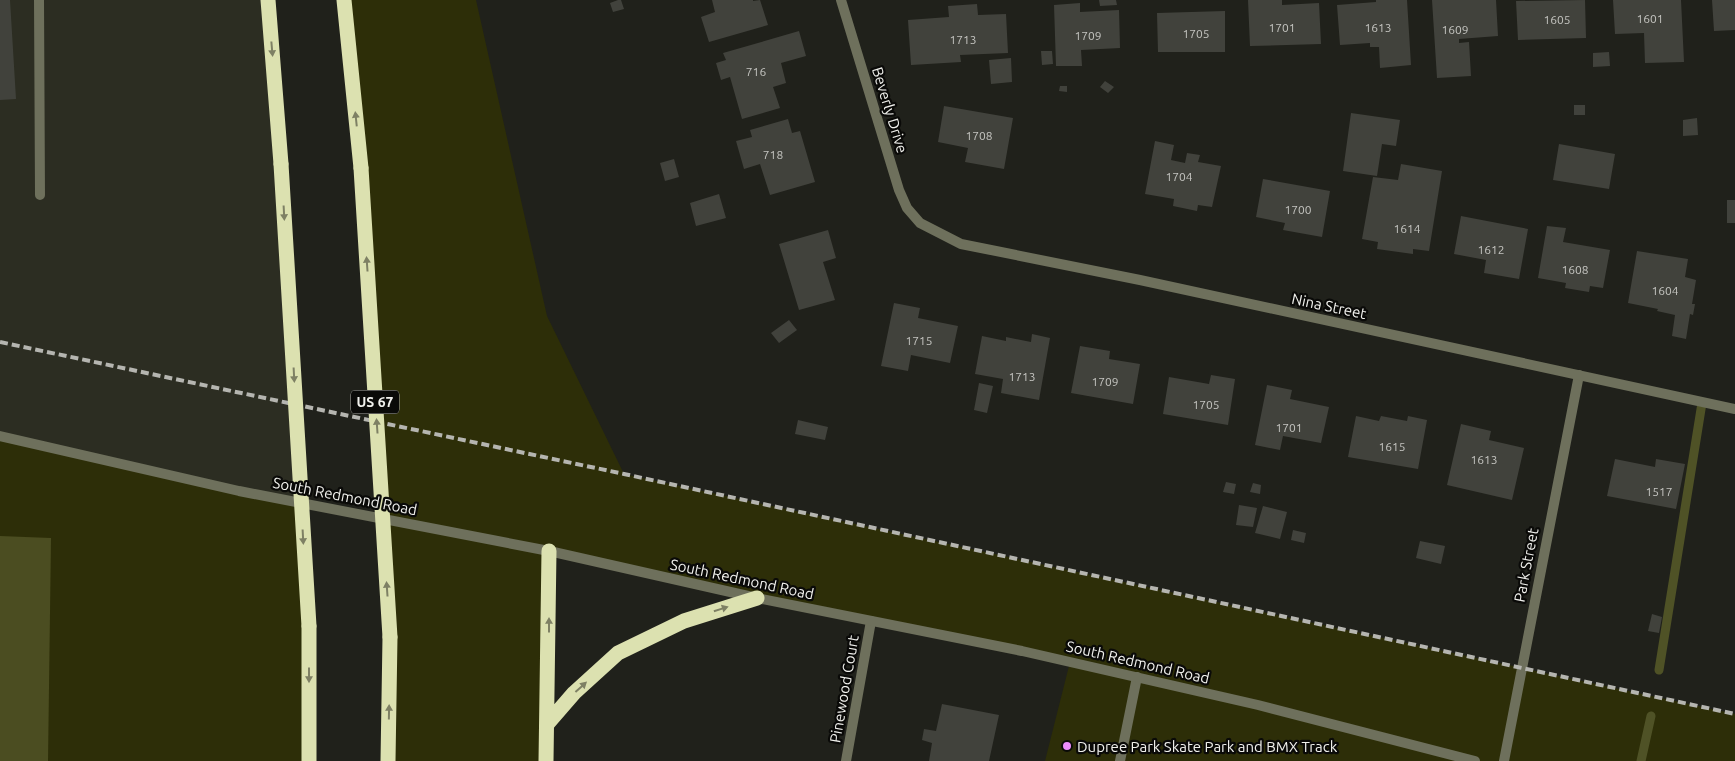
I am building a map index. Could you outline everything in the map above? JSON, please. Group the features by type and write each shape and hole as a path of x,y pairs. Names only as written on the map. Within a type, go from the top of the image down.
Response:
{"highway":[{"path":"268,0 281,164 309,626 309,761"},
{"name":"US 67","path":"344,0 360,168 390,637 388,761"},
{"path":"546,761 549,551"},
{"path":"548,723 574,693 618,653 684,621 757,598"}],"street":[{"path":"39,0 40,195"},
{"name":"Beverly Drive","path":"841,0 899,190 907,208 920,223"},
{"name":"Nina Street","path":"920,223 961,244 1140,280 1735,410"},
{"name":"Park Street","path":"1504,761 1579,375"},
{"name":"South Redmond Road","path":"0,436 239,491 549,551 757,598 1022,650 1258,705 1475,761"},
{"name":"Pinewood Court","path":"846,761 871,621"},
{"path":"1120,761 1137,677"}],"shaded area":[{"path":"0,0 268,0 304,504 0,436"},
{"path":"344,0 476,0 547,316 624,474 1735,714 1735,761 1045,761 1070,662 550,551 546,761 388,761 390,637"},
{"path":"0,436 304,504 309,761 0,761"}],"green space":[{"path":"0,536 51,538 48,761 0,761"}],"building":[{"path":"0,0 10,0 16,99 0,100"},
{"path":"621,0 624,9 613,12 610,3"},
{"path":"712,0 760,0 768,25 709,42 701,17 715,12"},
{"path":"1099,0 1116,0 1117,5 1100,6"},
{"path":"1248,0 1282,0 1282,5 1319,3 1321,44 1250,46"},
{"path":"1376,0 1407,0 1411,65 1380,68 1379,47 1370,47 1370,43 1340,45 1337,5 1376,2"},
{"path":"1432,0 1496,0 1498,36 1459,39 1459,43 1469,42 1471,76 1437,78"},
{"path":"1585,0 1586,38 1518,40 1516,1"},
{"path":"1613,0 1681,0 1684,62 1645,63 1644,33 1615,34"},
{"path":"1712,0 1735,0 1735,30 1714,31"},
{"path":"1080,3 1080,12 1119,10 1120,48 1081,50 1082,66 1056,66 1054,5"},
{"path":"977,4 978,15 1006,14 1008,53 960,55 961,62 911,65 908,20 949,17 948,6"},
{"path":"1225,11 1225,52 1158,52 1157,13"},
{"path":"799,31 806,56 781,63 786,83 773,87 780,108 742,119 730,77 721,80 716,63 726,60 723,53"},
{"path":"1041,51 1052,51 1053,64 1042,65"},
{"path":"1609,52 1610,66 1593,67 1593,53"},
{"path":"1011,58 1012,82 991,84 989,60"},
{"path":"1105,81 1114,87 1108,93 1100,87"},
{"path":"1060,86 1067,86 1067,92 1059,91"},
{"path":"1574,105 1585,105 1585,115 1574,115"},
{"path":"944,106 1013,118 1004,169 965,162 968,148 938,142"},
{"path":"1351,113 1400,120 1396,146 1382,144 1377,176 1343,171"},
{"path":"1697,118 1698,135 1683,136 1683,120"},
{"path":"788,119 792,133 800,131 815,182 770,195 760,164 744,169 736,141 752,137 750,130"},
{"path":"1155,141 1174,145 1171,160 1185,163 1187,153 1200,155 1198,162 1221,166 1212,207 1198,205 1197,211 1173,206 1174,199 1145,194"},
{"path":"1559,144 1615,154 1609,189 1553,180"},
{"path":"674,159 679,177 665,181 660,163"},
{"path":"1401,164 1442,171 1429,251 1413,249 1413,254 1377,249 1378,242 1362,239 1373,177 1398,180"},
{"path":"1263,179 1330,191 1322,237 1283,230 1285,223 1256,217"},
{"path":"719,194 726,218 696,226 690,203"},
{"path":"1727,200 1735,200 1735,223 1727,223"},
{"path":"1461,216 1528,229 1519,279 1484,273 1486,260 1454,254"},
{"path":"1547,226 1566,228 1563,242 1610,250 1603,288 1590,286 1589,292 1565,288 1566,283 1538,278"},
{"path":"828,230 836,258 823,262 835,300 799,310 779,244"},
{"path":"1637,251 1688,259 1685,277 1696,280 1692,304 1695,304 1693,315 1690,314 1686,339 1672,336 1675,315 1657,311 1658,309 1628,303"},
{"path":"894,303 920,308 918,318 958,326 950,363 911,355 908,371 881,366"},
{"path":"789,320 797,330 779,343 771,333"},
{"path":"1032,334 1050,338 1039,400 1001,393 1003,379 975,374 982,336 1006,341 1006,337 1031,342"},
{"path":"1080,346 1110,351 1109,359 1140,364 1133,404 1071,393"},
{"path":"1211,375 1235,379 1228,425 1163,414 1169,377 1209,384"},
{"path":"979,383 993,386 987,413 974,410"},
{"path":"1267,385 1292,390 1290,399 1329,407 1321,443 1283,436 1280,450 1255,445"},
{"path":"1356,416 1379,421 1381,416 1407,421 1408,416 1427,420 1418,469 1348,457"},
{"path":"798,420 828,427 825,440 795,434"},
{"path":"1461,424 1491,431 1489,440 1524,448 1512,500 1447,485"},
{"path":"1615,459 1655,467 1656,459 1685,464 1676,509 1607,496"},
{"path":"1226,482 1236,484 1234,494 1223,492"},
{"path":"1253,483 1261,485 1260,494 1250,492"},
{"path":"1239,505 1257,508 1253,527 1236,525"},
{"path":"1263,506 1287,512 1280,539 1255,533"},
{"path":"1293,530 1306,533 1304,543 1291,540"},
{"path":"1420,541 1445,546 1441,564 1416,558"},
{"path":"1652,614 1662,617 1659,633 1648,631"},
{"path":"942,704 999,715 989,761 929,761 932,743 922,740 924,729 936,731"}],"waterway":[{"path":"1659,670 1702,403"},
{"path":"1641,761 1651,716"}],"railway":[{"path":"0,342 624,474 1735,714"}],"place":[{"name":"Dupree Park Skate Park and BMX Track","path":"1067,746"}]}
